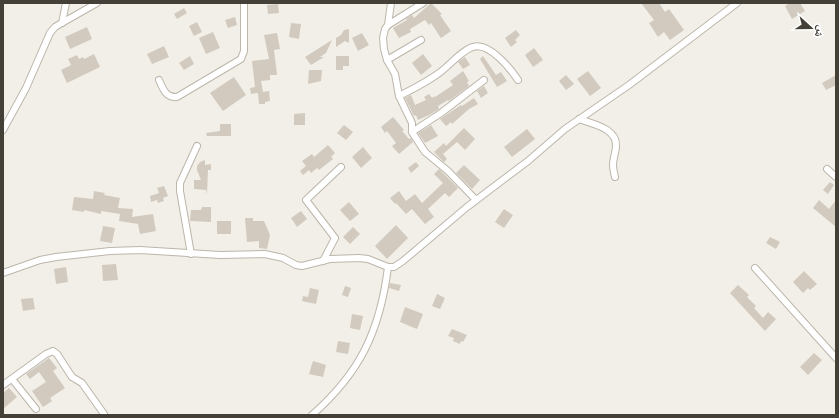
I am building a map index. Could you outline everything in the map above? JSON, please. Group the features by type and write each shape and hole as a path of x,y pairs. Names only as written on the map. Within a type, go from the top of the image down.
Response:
{"street":[{"path":"62,23 66,3"},
{"path":"3,130 26,88 50,33 62,23 97,3"},
{"path":"159,80 165,93 170,96 177,97 241,59 244,51 244,3"},
{"path":"388,25 391,3"},
{"path":"423,3 388,25 385,29 383,38 384,49 387,60 395,74 399,96 412,124 412,132 425,152 448,171 476,200"},
{"path":"3,273 56,256 140,250 192,254 273,255 302,266 330,259 359,258 368,259 388,267 394,267 403,262 476,200 528,161 579,119 629,85 736,3"},
{"path":"387,60 421,40"},
{"path":"399,96 439,73 456,58 474,46 481,47 503,61 518,80"},
{"path":"412,132 441,113 484,80"},
{"path":"579,119 606,130 616,138 613,165 615,177"},
{"path":"192,254 180,191 180,183 197,146"},
{"path":"323,261 335,238 306,200 341,167"},
{"path":"827,169 836,177"},
{"path":"312,415 339,390 364,353 374,333 388,267"},
{"path":"755,268 836,358"},
{"path":"3,386 46,354 54,351 72,377 82,382 104,414"},
{"path":"12,379 36,409"}],"building":[{"path":"431,3 442,14 440,15 451,31 441,38 431,23 429,25 425,20 410,29 411,32 399,38 393,28 407,20 406,19 412,15 414,18"},
{"path":"641,3 659,3 665,12 669,9 684,30 670,40 664,32 658,37 649,23 654,20"},
{"path":"790,3 800,3 805,11 792,19 785,6"},
{"path":"278,4 279,13 268,14 267,5"},
{"path":"184,8 187,13 177,19 174,14"},
{"path":"235,17 237,25 228,28 225,20"},
{"path":"197,22 202,32 194,36 189,26"},
{"path":"291,23 301,24 299,39 289,37"},
{"path":"87,27 92,39 70,49 65,37"},
{"path":"349,29 349,43 345,41 336,47 336,38 341,35 344,30"},
{"path":"516,30 520,35 515,40 517,42 511,47 505,38"},
{"path":"213,32 220,48 206,54 199,38"},
{"path":"277,33 280,49 274,50 277,75 270,75 270,80 261,81 263,92 269,91 270,101 265,102 265,104 259,104 258,93 251,94 250,88 255,87 252,61 269,59 264,35"},
{"path":"362,33 369,45 358,51 352,38"},
{"path":"332,40 326,53 320,57 324,57 311,65 305,57"},
{"path":"164,46 169,57 152,64 147,54"},
{"path":"534,48 543,60 533,67 525,55"},
{"path":"94,54 100,67 67,83 61,70 71,65 68,59 77,55 79,59 83,57 84,59"},
{"path":"423,54 432,66 421,75 412,63"},
{"path":"190,56 194,64 184,70 179,63"},
{"path":"336,56 349,56 349,66 343,66 343,70 336,70"},
{"path":"483,56 496,75 501,72 507,81 497,87 480,59"},
{"path":"465,57 470,65 463,69 458,62"},
{"path":"309,70 322,70 321,81 308,84"},
{"path":"463,71 469,81 467,82 469,86 449,101 448,100 438,106 439,109 431,114 418,120 416,115 414,116 405,98 411,95 415,105 426,100 424,97 429,94 432,98 435,97 453,85 450,81"},
{"path":"588,71 601,88 590,96 577,79"},
{"path":"566,75 574,84 566,90 559,81"},
{"path":"836,75 836,85 826,90 822,83"},
{"path":"234,77 246,95 223,111 210,93"},
{"path":"484,86 488,93 481,98 477,91"},
{"path":"474,98 478,104 469,109 452,124 451,122 446,126 440,119 461,105 462,106"},
{"path":"305,113 305,125 294,125 294,114"},
{"path":"393,117 404,130 402,131 409,139 411,138 413,142 399,154 392,146 396,143 387,131 385,133 381,127"},
{"path":"220,124 231,124 231,136 207,136 206,133 220,131"},
{"path":"344,125 353,132 346,140 337,133"},
{"path":"431,125 438,136 425,143 418,133"},
{"path":"464,128 475,139 465,150 457,142 443,154 447,159 444,162 434,152 444,143 446,146"},
{"path":"527,129 535,139 512,157 504,147"},
{"path":"328,145 335,153 331,157 333,159 319,170 317,168 311,173 309,170 303,175 300,171 306,166 302,161 312,154 314,157"},
{"path":"363,147 372,158 361,168 352,157"},
{"path":"205,160 205,165 211,164 211,170 208,170 207,194 206,190 194,189 194,180 201,180 197,166 200,162"},
{"path":"416,162 419,166 411,173 408,168"},
{"path":"464,165 480,180 472,189 456,173"},
{"path":"439,169 458,188 449,197 445,193 428,209 434,217 425,224 412,209 406,214 390,198 399,191 406,201 415,194 422,203 443,183 434,174"},
{"path":"830,182 834,185 828,194 823,190"},
{"path":"164,186 168,196 163,198 164,201 158,203 157,200 151,202 150,196 159,193 157,188"},
{"path":"94,191 105,193 104,195 120,198 118,208 133,209 132,217 153,214 156,231 140,234 138,224 119,221 120,214 101,211 101,214 84,210 84,212 72,210 74,197 93,199"},
{"path":"819,200 829,209 836,200 836,227 813,208"},
{"path":"349,202 359,214 350,221 340,210"},
{"path":"202,207 211,207 211,222 190,221 191,210 201,210"},
{"path":"504,209 513,215 504,228 495,222"},
{"path":"301,211 307,219 297,227 291,218"},
{"path":"245,218 253,218 253,221 264,221 270,235 267,249 259,248 259,241 247,242"},
{"path":"217,221 231,221 231,234 217,234"},
{"path":"396,225 408,238 387,259 375,246"},
{"path":"103,226 115,228 112,243 100,241"},
{"path":"353,227 360,234 350,244 343,237"},
{"path":"770,237 780,242 776,249 766,243"},
{"path":"116,264 118,280 103,281 102,265"},
{"path":"66,267 68,282 56,284 54,269"},
{"path":"804,271 817,284 810,290 808,288 803,293 793,282"},
{"path":"390,283 401,285 399,291 389,288"},
{"path":"738,285 749,295 747,297 756,306 754,308 763,318 768,312 776,319 765,331 730,293"},
{"path":"345,286 351,288 348,297 342,295"},
{"path":"310,288 319,290 316,304 302,301 303,296 308,297"},
{"path":"437,294 445,298 440,309 432,306"},
{"path":"33,298 35,309 23,311 21,299"},
{"path":"405,307 423,314 417,329 400,322"},
{"path":"352,314 363,316 360,330 350,328"},
{"path":"452,329 467,335 463,342 461,341 460,344 453,341 454,338 448,336"},
{"path":"338,341 350,343 348,354 336,352"},
{"path":"814,353 822,360 808,375 800,367"},
{"path":"49,358 57,368 53,371 65,388 50,398 52,401 43,407 32,391 46,382 39,372 30,379 26,374"},
{"path":"313,361 326,365 323,377 309,374"},
{"path":"9,388 17,397 3,409 3,393"}]}
